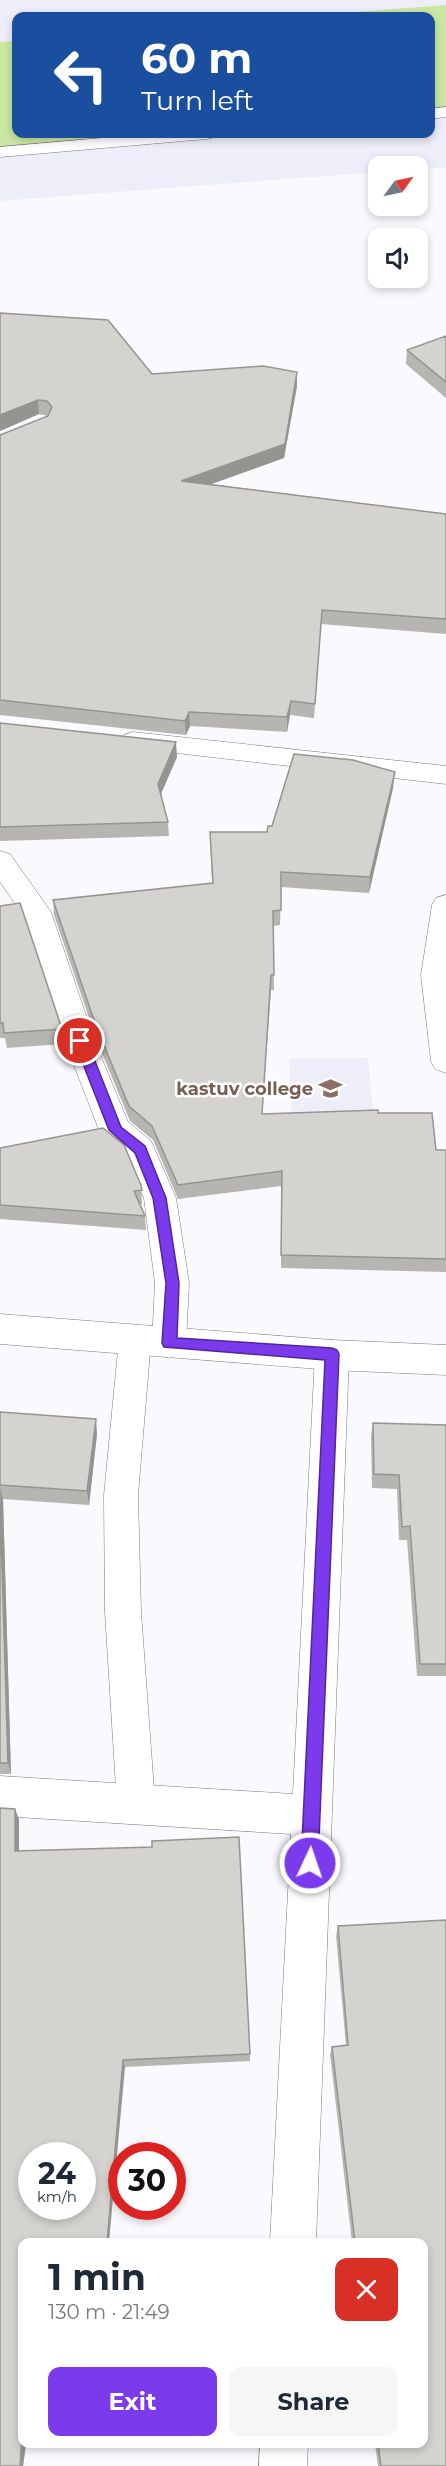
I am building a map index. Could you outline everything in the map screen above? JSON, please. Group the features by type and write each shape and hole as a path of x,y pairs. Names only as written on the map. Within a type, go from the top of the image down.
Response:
{"street":[{"path":"106,738 446,775"},
{"path":"0,861 37,912 80,1041 115,1130 140,1150 160,1198 172,1283 152,1342"},
{"path":"446,905 435,975 446,1061"},
{"path":"0,1329 152,1342 446,1360"},
{"path":"293,2238 332,1354"},
{"path":"0,1796 312,1815"},
{"path":"283,2466 284,2448"}],"lane":[{"path":"0,152 160,138"},
{"path":"136,1804 123,1612 121,1496 152,1342"}],"shaded area":[{"path":"0,0 446,0 446,168 428,169 428,156 368,156 368,173 0,201"},
{"name":"kastuv college","path":"368,1058 374,1119 292,1120 289,1059"}],"green space":[{"path":"446,5 446,106 435,107 435,12 356,12"},
{"path":"12,41 12,138 102,138 0,147 0,42"}],"building":[{"path":"0,313 108,320 152,374 263,366 297,372 285,444 181,481 446,514 446,619 322,610 315,704 291,701 287,717 189,712 185,721 0,700 0,435 48,416 52,407 47,401 38,400 0,415"},
{"path":"446,336 446,382 407,350"},
{"path":"0,723 176,742 158,784 168,822 0,827"},
{"path":"294,754 353,760 395,772 370,877 281,872 281,910 273,911 274,975 271,975 262,1114 378,1110 378,1113 432,1113 436,1150 446,1150 446,1259 281,1255 282,1171 178,1185 152,1126 129,1106 96,1026 53,900 213,883 210,832 267,832 268,826 272,826"},
{"path":"20,903 62,1029 4,1033 3,1023 0,1023 0,906"},
{"path":"103,1128 124,1145 141,1185 142,1190 134,1191 145,1216 0,1205 0,1148"},
{"path":"0,1412 96,1419 87,1491 0,1485"},
{"path":"373,1423 446,1425 446,1664 420,1664 410,1526 402,1527 399,1475 374,1474"},
{"path":"0,1502 8,1763 0,1763"},
{"path":"0,1808 15,1809 15,1851 152,1847 152,1841 239,1837 250,2054 123,2060 116,2142 108,2142 107,2238 18,2238 18,2448 21,2448 20,2466 0,2466"},
{"path":"446,1920 446,2466 381,2466 379,2448 428,2448 428,2238 355,2238 332,2047 348,2045 338,1926"}],"place":[{"name":"kastuv college","path":"331,1089"}],"route":[{"path":"80,1041 115,1130 140,1150 160,1198 172,1283 169,1343 332,1354 310,1863"}]}
